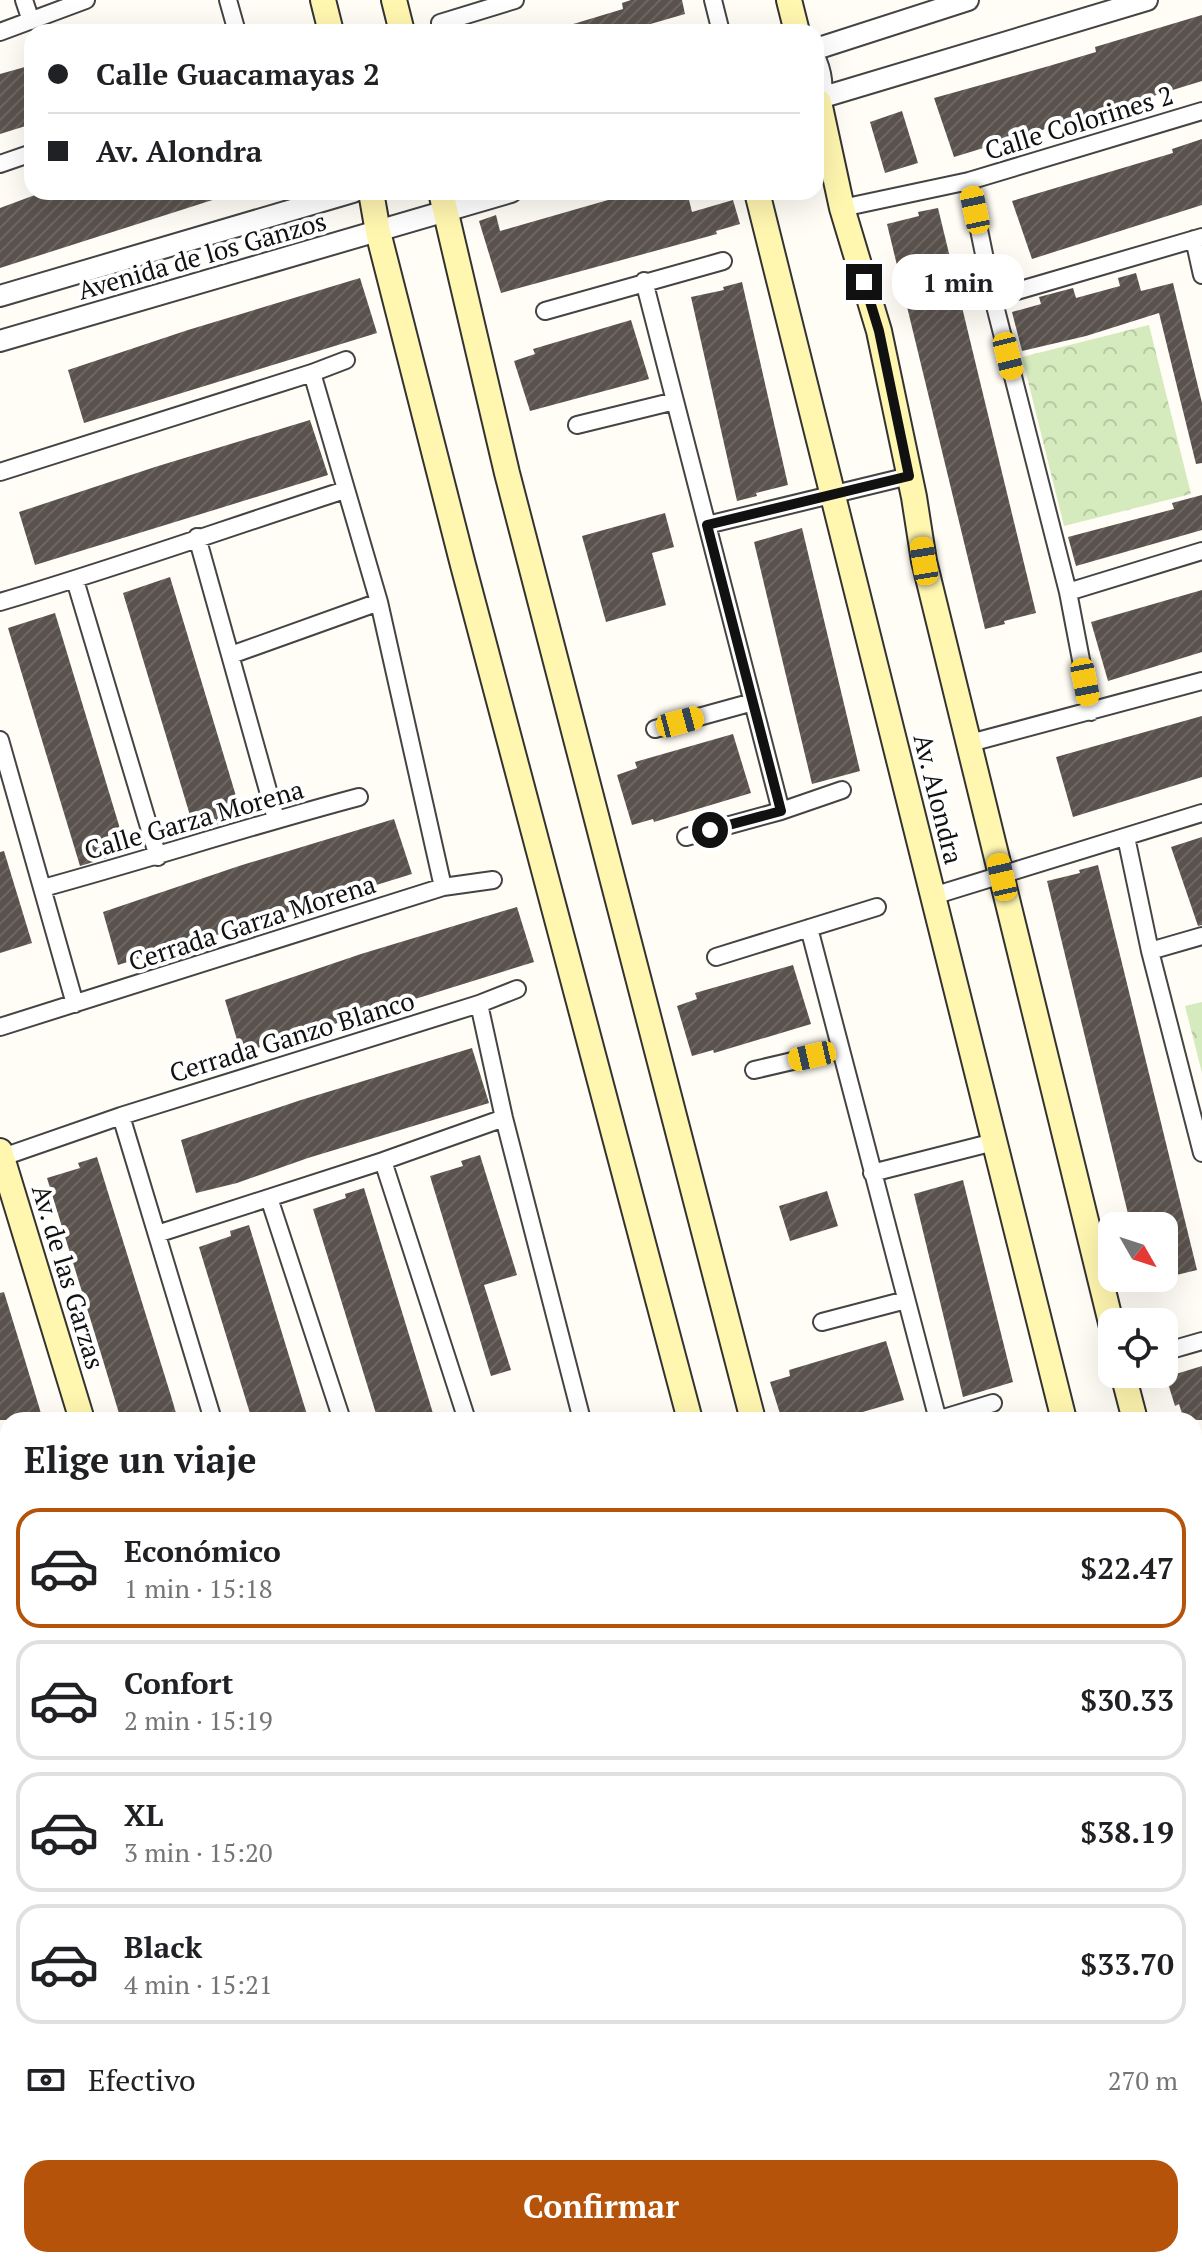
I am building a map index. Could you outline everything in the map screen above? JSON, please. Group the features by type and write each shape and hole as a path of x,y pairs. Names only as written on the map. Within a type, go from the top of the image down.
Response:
{"main road":[{"path":"323,0 329,24"},
{"path":"394,0 400,24"},
{"path":"789,0 795,24"},
{"name":"Av. Alondra","path":"824,126 842,208 879,331 924,561 980,741 1002,877 1107,1308"},
{"path":"372,200 471,596 688,1412"},
{"name":"Av. Alondra","path":"759,200 824,497 933,896 1062,1412"},
{"path":"444,201 507,473 751,1412"},
{"name":"Av. de las Garzas","path":"1,1155 80,1412"},
{"path":"1127,1388 1133,1412"}],"street":[{"path":"24,0 31,21"},
{"path":"0,32 86,0"},
{"path":"228,0 235,24"},
{"path":"440,23 515,0"},
{"path":"713,0 719,24"},
{"path":"824,46 968,0"},
{"path":"824,101 1147,0"},
{"name":"Calle Colorines 2","path":"842,208 969,181 1202,111"},
{"path":"0,164 24,156"},
{"name":"Calle Colorines 2","path":"969,181 993,298 1068,592 1091,712"},
{"name":"Avenida de los Ganzos","path":"0,296 326,200"},
{"name":"Avenida de los Ganzos","path":"0,341 378,232 444,201"},
{"path":"993,298 1198,238 1202,275"},
{"path":"545,311 723,261"},
{"path":"644,281 781,811"},
{"path":"0,472 346,360"},
{"path":"312,373 379,602 443,887"},
{"path":"577,425 675,401"},
{"path":"707,525 909,476"},
{"path":"0,602 345,490"},
{"path":"197,537 276,819"},
{"path":"1068,592 1202,551"},
{"path":"75,580 158,857"},
{"path":"231,655 379,602"},
{"path":"980,741 1202,681"},
{"path":"655,729 753,702"},
{"path":"0,740 75,1004"},
{"path":"686,837 781,811 842,790"},
{"name":"Calle Garza Morena","path":"43,888 359,797"},
{"path":"933,896 1202,813"},
{"path":"1126,837 1150,951 1202,1153"},
{"name":"Cerrada Garza Morena","path":"0,1027 443,887 493,880"},
{"path":"716,957 877,907"},
{"path":"809,928 935,1412"},
{"path":"1150,951 1202,936"},
{"name":"Cerrada Ganzo Blanco","path":"1,1155 479,1004 517,989"},
{"path":"479,1004 504,1118 580,1412"},
{"path":"754,1070 840,1050"},
{"path":"121,1116 211,1412"},
{"path":"157,1234 383,1161 504,1118"},
{"path":"872,1173 994,1142"},
{"path":"383,1161 464,1412"},
{"path":"269,1198 339,1412"},
{"path":"822,1322 906,1300"},
{"path":"1178,1348 1202,1341"},
{"path":"963,1412 993,1403"}],"green space":[{"path":"1149,325 1191,494 1064,526 1022,357"},
{"path":"1202,1002 1202,1073 1185,1006"}],"building":[{"path":"631,0 682,0 685,14 650,24 573,24 623,9 622,3"},
{"path":"1202,15 1202,81 954,157 934,98 1096,52 1095,47"},
{"path":"24,67 24,126 0,134 0,74"},
{"path":"902,111 918,163 885,173 870,122"},
{"path":"1202,139 1202,205 1032,259 1012,201 1173,153 1172,149"},
{"path":"24,199 212,200 0,268 0,208"},
{"path":"608,200 689,200 692,212 733,200 740,224 716,231 717,234 501,293 479,221 496,215 500,231"},
{"path":"938,208 1036,613 985,629 887,224"},
{"path":"1136,273 1141,291 1173,283 1202,403 1202,463 1196,464 1159,313 1086,336 1022,351 1012,312 1041,304 1039,297 1073,288 1076,298 1120,286 1118,278"},
{"path":"360,278 377,333 84,423 68,370"},
{"path":"742,282 788,485 737,501 691,297 724,290 723,287"},
{"path":"631,320 649,379 530,411 514,361 535,354 533,349"},
{"path":"310,420 328,475 35,565 19,512"},
{"path":"1202,495 1202,530 1076,566 1068,537 1174,509 1172,503"},
{"path":"665,513 674,547 652,553 666,605 606,622 582,536"},
{"path":"802,528 860,771 812,784 754,542"},
{"path":"170,577 242,816 195,832 123,593"},
{"path":"1202,590 1202,652 1108,681 1091,622"},
{"path":"55,613 127,852 80,866 8,628"},
{"path":"1202,716 1202,777 1073,817 1056,757"},
{"path":"733,734 751,793 654,822 653,819 632,825 617,775 637,768 635,762"},
{"path":"394,819 412,874 118,965 103,912 239,866"},
{"path":"1202,837 1202,925 1198,926 1171,847"},
{"path":"4,851 32,943 0,953 0,852"},
{"path":"1098,865 1197,1270 1178,1275 1178,1212 1128,1212 1047,881 1080,873 1079,870"},
{"path":"517,907 534,962 241,1053 225,1000 361,954"},
{"path":"793,965 811,1024 714,1053 713,1050 692,1056 677,1006 697,999 695,993"},
{"path":"472,1048 489,1103 237,1183 196,1193 181,1140"},
{"path":"480,1155 517,1275 484,1285 511,1370 491,1376 430,1176 463,1166 461,1161"},
{"path":"97,1157 176,1412 119,1412 47,1178 80,1168 78,1163"},
{"path":"963,1180 1013,1382 963,1397 914,1194"},
{"path":"364,1188 433,1412 376,1412 313,1209 346,1198 345,1194"},
{"path":"827,1191 838,1226 790,1241 779,1206"},
{"path":"249,1225 307,1412 250,1412 199,1247 231,1236 230,1231"},
{"path":"4,1292 41,1412 0,1412 0,1293"},
{"path":"886,1341 904,1400 863,1412 779,1412 770,1382 790,1376 789,1370"},
{"path":"1202,1366 1202,1412 1182,1412 1179,1404 1175,1406 1169,1388 1178,1388 1178,1373"}],"route":[{"path":"710,830 781,811 707,525 909,476 879,331 864,282"}]}
